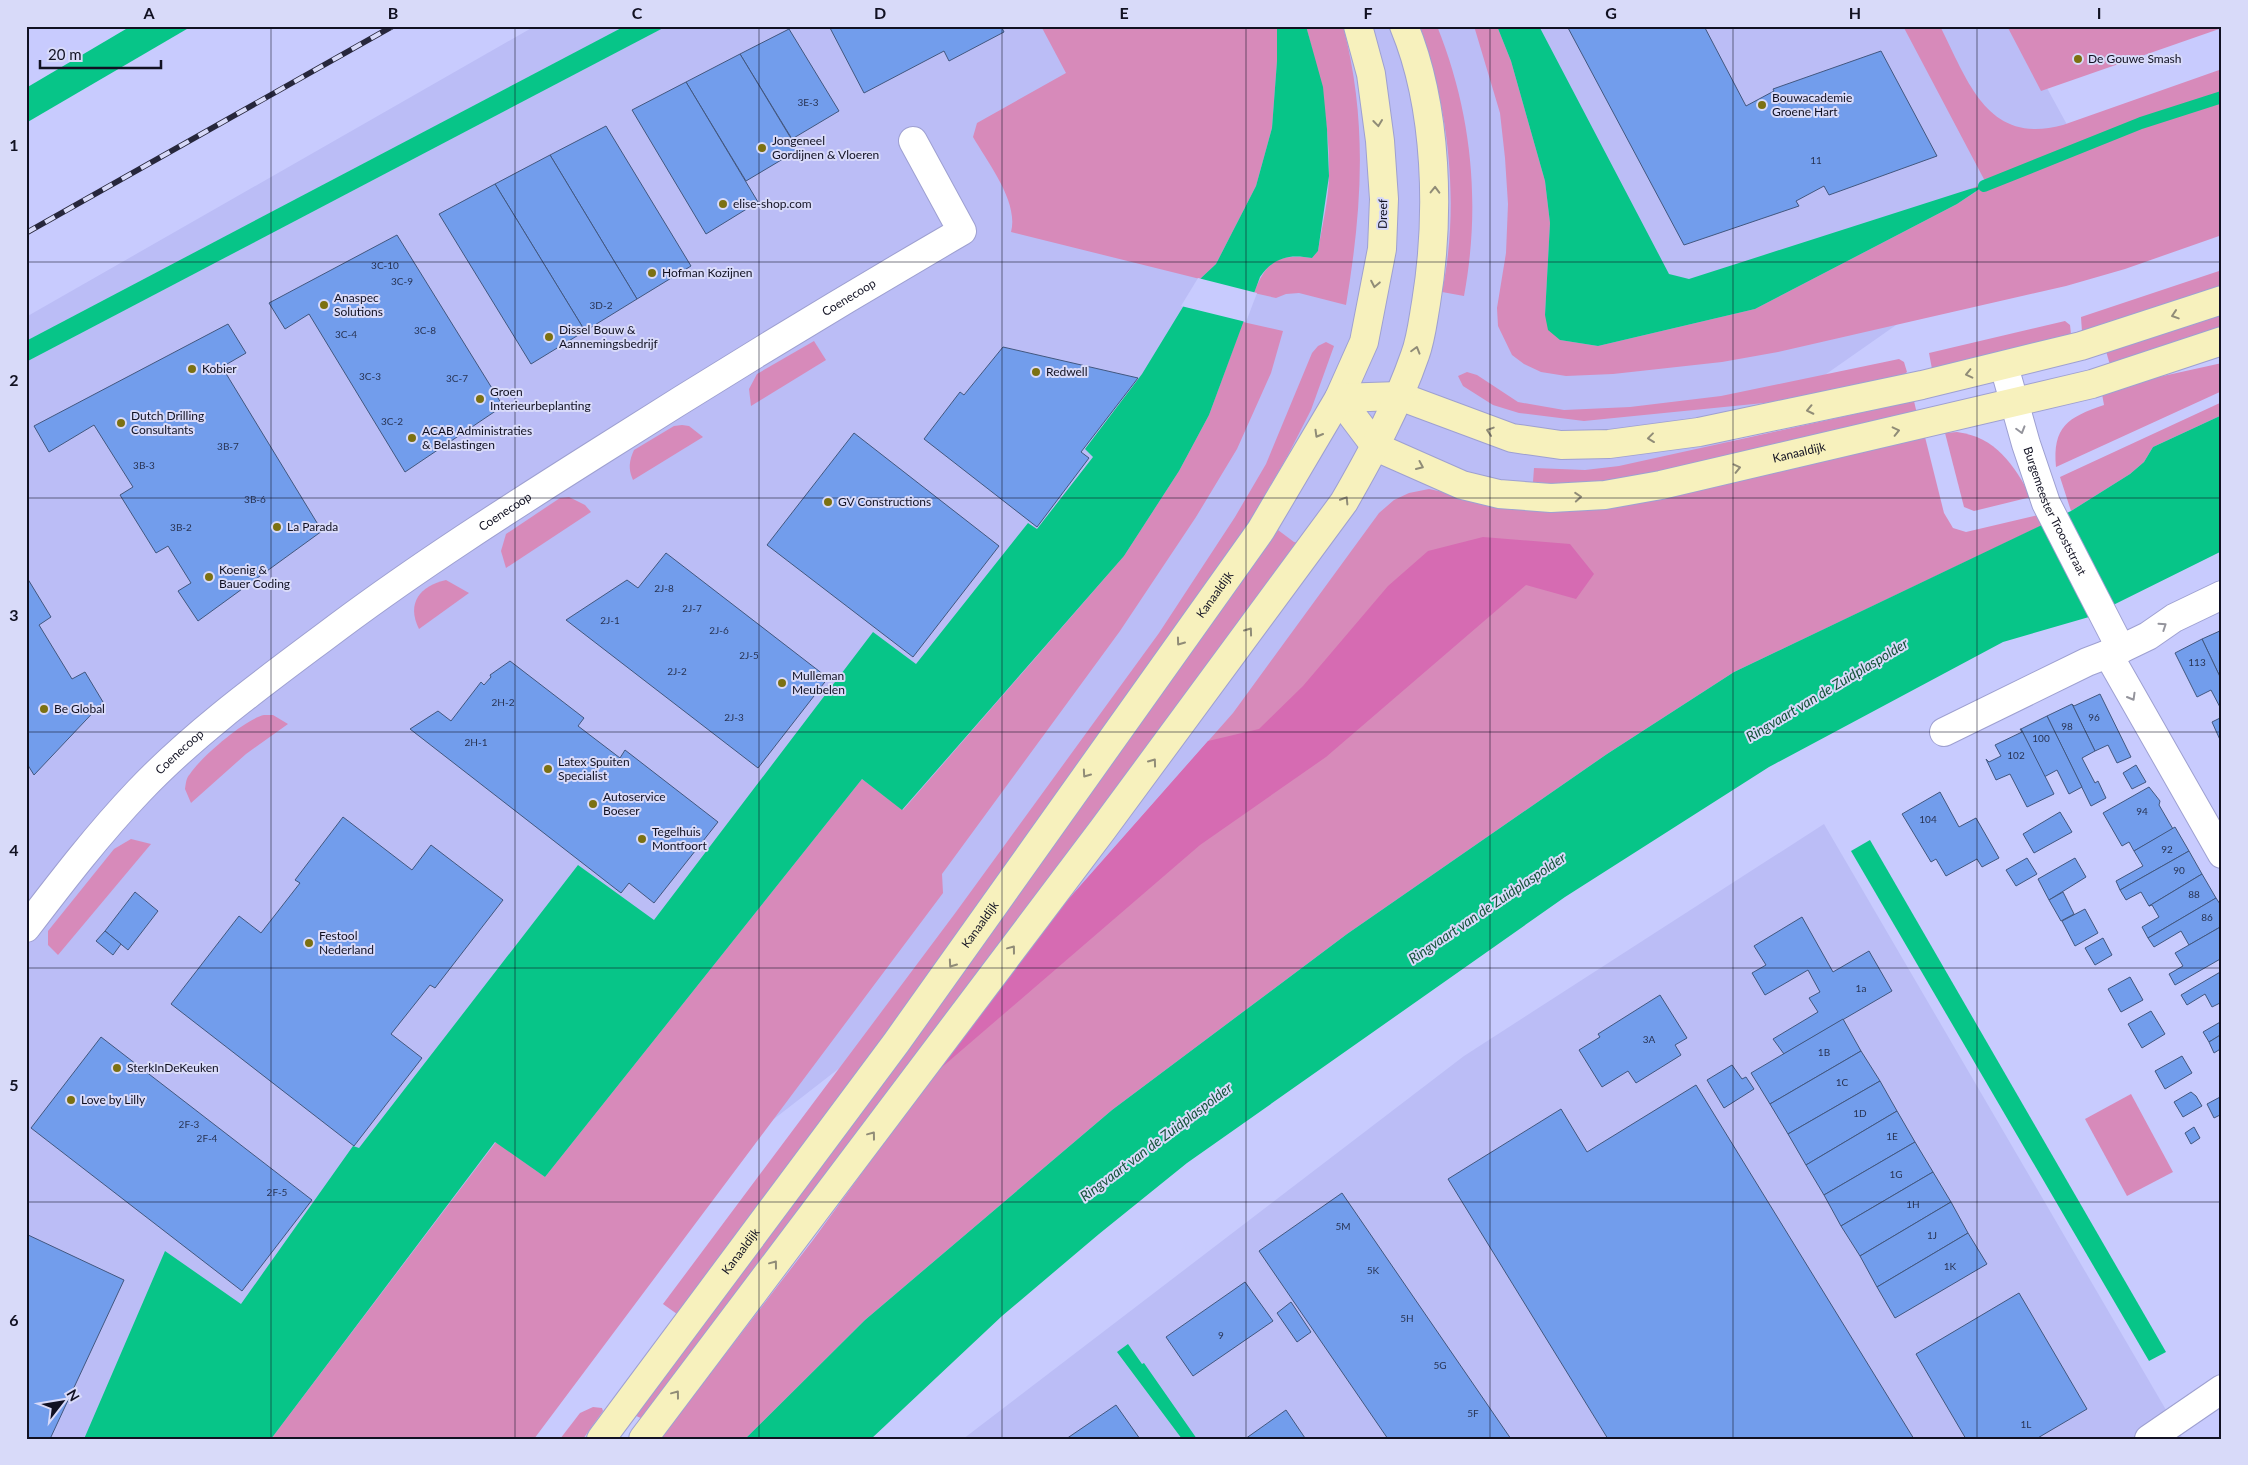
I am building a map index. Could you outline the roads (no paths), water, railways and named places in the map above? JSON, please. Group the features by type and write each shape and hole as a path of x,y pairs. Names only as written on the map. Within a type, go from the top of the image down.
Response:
{"main road":[{"name":"Dreef","path":"1339,398 1364,342 1382,249 1384,199 1380,141 1372,74 1358,26"},
{"path":"643,1439 1103,829 1344,502 1376,447 1416,354 1431,272 1435,180 1418,71 1404,26"},
{"path":"1339,398 1399,396 1512,438 1561,445 1609,444 1727,427 2004,366 2081,346 2222,300"},
{"name":"Kanaaldijk","path":"601,1439 896,1043 1261,530 1339,398 1376,447 1462,485 1499,494 1551,498 1578,497 1605,495 1661,486 2014,404 2092,384 2222,341"}],"street":[{"name":"Coenecoop","path":"26,928 138,791 166,764 222,715 354,615 449,548 676,402 962,231 913,141"},
{"name":"Burgemeester Trooststraat","path":"2004,366 2014,404 2046,503 2100,611 2114,652 2222,854"},
{"path":"1944,732 2148,636 2174,618 2222,595"},
{"path":"2149,1439 2222,1389"}],"water":[{"path":"131,26 192,26 26,123 26,88"},
{"path":"625,26 667,26 26,362 26,341"},
{"path":"1277,26 1306,26 1323,87 1329,176 1318,251 1312,258 1296,256 1283,258 1271,265 1260,277 1209,415 1179,471 1124,556 902,810 862,779 545,1177 495,1142 271,1439 84,1439 165,1251 241,1304 353,1146 359,1148 578,865 654,920 873,632 916,664 1028,523 1037,529 1093,457 1085,449 1142,374 1200,279 1216,264 1256,186 1272,128 1277,61"},
{"path":"1497,26 1539,26 1669,274 1689,279 1984,186 1957,204 1755,309 1598,346 1560,340 1548,330 1545,315 1550,223 1545,181 1511,61"},
{"name":"Ringvaart van de Zuidplaspolder","path":"2222,415 2222,551 2089,617 2003,642 1769,767 1565,897 1187,1163 1002,1316 871,1439 745,1439 865,1320 1112,1110 1347,934 1607,754 1734,672 2071,511 2130,474 2144,462 2153,447"},
{"path":"1870,840 2166,1352 2149,1361 1851,851"},
{"path":"1128,1344 1142,1364 1144,1363 1197,1439 1182,1439 1117,1352"}],"waterway":[{"path":"1984,186 2141,123 2222,97"}],"railway":[{"path":"26,233 393,26"}],"place":[{"name":"De Gouwe Smash","path":"2078,59"},
{"name":"Bouwacademie Groene Hart","path":"1762,105"},
{"name":"Jongeneel Gordijnen & Vloeren","path":"762,148"},
{"name":"elise-shop.com","path":"723,204"},
{"name":"Hofman Kozijnen","path":"652,273"},
{"name":"Anaspec Solutions","path":"324,305"},
{"name":"Dissel Bouw & Aannemingsbedrijf","path":"549,337"},
{"name":"Kobier","path":"192,369"},
{"name":"Redwell","path":"1036,372"},
{"name":"Groen Interieurbeplanting","path":"480,399"},
{"name":"Dutch Drilling Consultants","path":"121,423"},
{"name":"ACAB Administraties & Belastingen","path":"412,438"},
{"name":"GV Constructions","path":"828,502"},
{"name":"La Parada","path":"277,527"},
{"name":"Koenig & Bauer Coding","path":"209,577"},
{"name":"Mulleman Meubelen","path":"782,683"},
{"name":"Be Global","path":"44,709"},
{"name":"Latex Spuiten Specialist","path":"548,769"},
{"name":"Autoservice Boeser","path":"593,804"},
{"name":"Tegelhuis Montfoort","path":"642,839"},
{"name":"Festool Nederland","path":"309,943"},
{"name":"SterkInDeKeuken","path":"117,1068"},
{"name":"Love by Lilly","path":"71,1100"}]}
